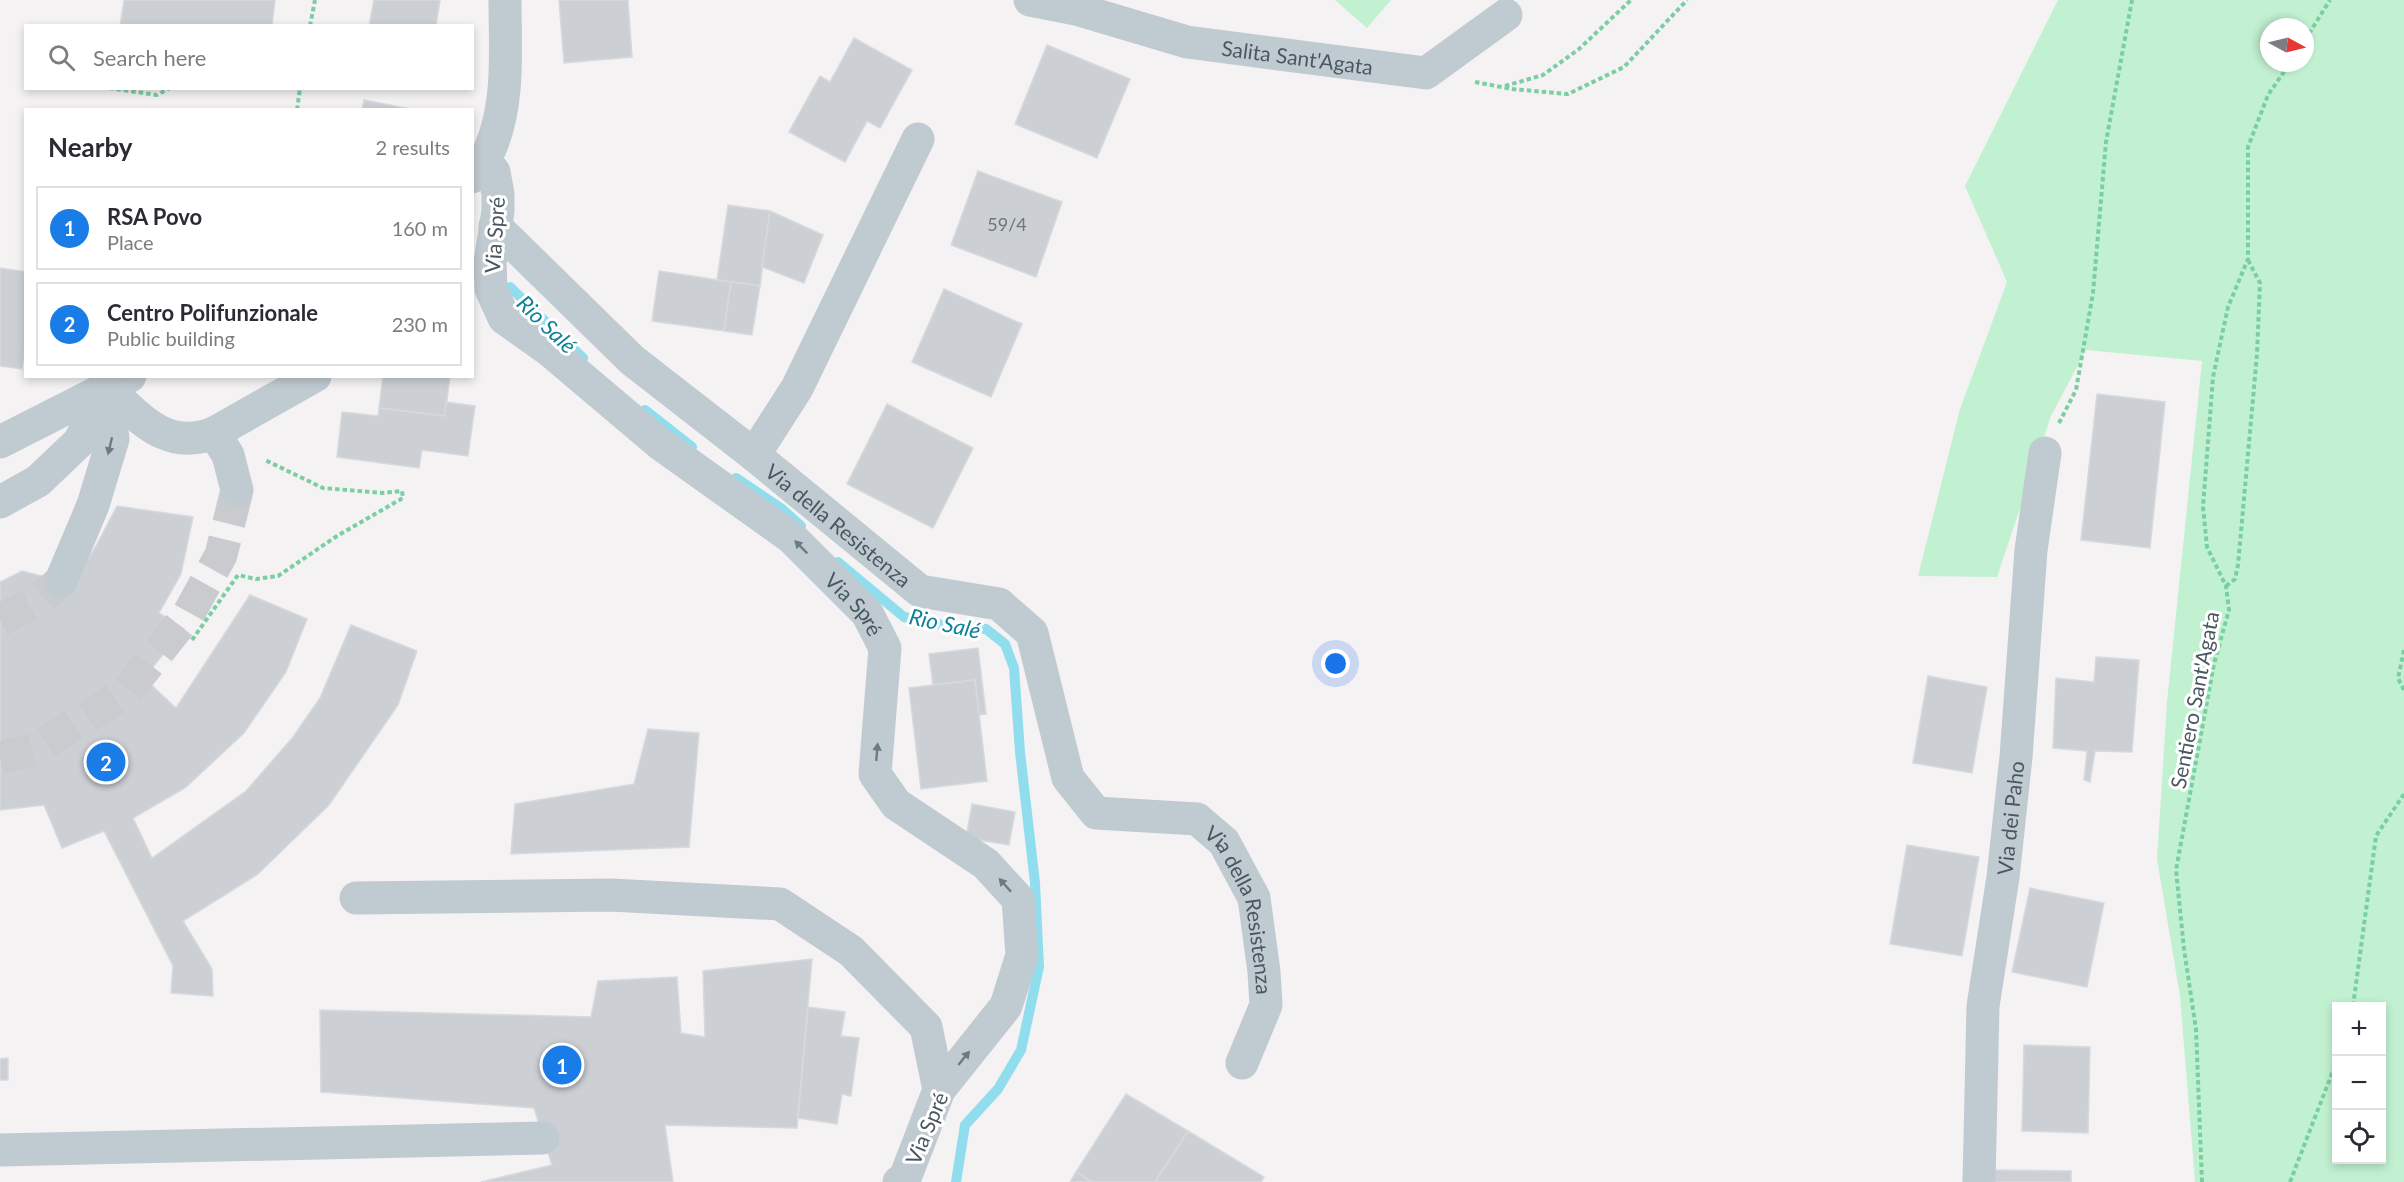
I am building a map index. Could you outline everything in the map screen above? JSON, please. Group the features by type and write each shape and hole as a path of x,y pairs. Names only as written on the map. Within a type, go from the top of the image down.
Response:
{"street":[{"path":"478,168 498,124 503,99 505,0"},
{"name":"Salita Sant'Agata","path":"1030,0 1078,4 1187,42 1426,73"},
{"path":"1426,73 1506,15"},
{"name":"Via della Resistenza","path":"754,455 797,388 918,138"},
{"name":"Via Spré","path":"478,168 494,172 498,194 490,263 491,289 496,305 504,318 549,350 659,443 792,538 867,613 885,648 875,774 896,804 986,864 1018,899 1022,955 1006,1006 939,1090 905,1178 899,1182"},
{"name":"Via della Resistenza","path":"495,226 632,360 754,455 920,591 999,604 1032,633 1068,778 1096,813 1197,819 1224,842 1254,898 1265,983 1266,1005 1242,1063"},
{"path":"118,382 147,425 181,439 200,439 214,434 312,378"},
{"path":"0,442 118,382"},
{"path":"0,502 38,481 79,442 118,382"},
{"path":"61,581 93,505 113,439 118,382"},
{"path":"214,434 228,455 237,490"},
{"name":"Via dei Paho","path":"1979,1182 1983,1006 2004,866 2016,757 2031,550 2045,453"},
{"path":"356,898 611,895 780,904 850,951 926,1027 939,1090"},
{"path":"0,1150 543,1138"}],"path":[{"path":"310,24 315,0"},
{"path":"1502,87 1543,75 1579,49 1631,0"},
{"path":"1426,73 1502,87 1568,94 1624,67 1687,0"},
{"path":"2045,453 2076,390 2093,293 2106,142 2132,0"},
{"path":"2314,26 2330,0"},
{"name":"Sentiero Sant'Agata","path":"2202,1182 2196,1029 2184,949 2176,870 2214,664 2229,610 2226,586 2207,547 2203,507 2214,377 2228,307 2248,259 2248,147 2268,95 2284,72"},
{"path":"123,90 157,95 166,90"},
{"path":"297,108 300,90"},
{"path":"2226,586 2235,579 2238,565 2257,354 2260,283 2248,259"},
{"path":"192,640 238,575 256,579 278,576 337,536 403,498 402,491 383,493 323,488 261,458"},
{"path":"2404,650 2398,678 2404,690"},
{"path":"2354,1002 2376,836 2404,794"},
{"path":"2290,1182 2332,1076"}],"green space":[{"path":"1335,0 1391,0 1367,28"},
{"path":"2058,0 2404,0 2404,1182 2195,1182 2180,996 2157,859 2167,702 2202,361 2086,350 2051,416 1997,577 1918,576 1960,409 2007,282 1965,186"}],"building":[{"path":"124,0 275,0 272,24 120,24"},
{"path":"374,0 440,0 436,24 369,24"},
{"path":"559,0 628,0 632,57 564,63"},
{"path":"854,38 912,70 880,128 867,121 845,162 789,132 820,76 830,82"},
{"path":"1047,45 1130,79 1097,158 1015,124"},
{"path":"364,100 405,108 362,108"},
{"path":"978,171 1062,202 1036,277 951,245"},
{"path":"728,205 770,211 760,286 717,280"},
{"path":"770,211 823,235 804,283 762,267"},
{"path":"0,268 24,272 24,355 22,369 0,366"},
{"path":"659,271 731,282 724,331 652,321"},
{"path":"731,282 760,286 752,335 724,331"},
{"path":"944,289 1022,324 991,397 912,362"},
{"path":"383,378 450,378 445,416 379,408"},
{"path":"2097,394 2165,402 2150,548 2081,540"},
{"path":"446,402 475,406 468,456 422,450 419,468 337,457 342,412 378,416 379,408 445,416"},
{"path":"887,404 973,448 933,528 847,484"},
{"path":"117,506 193,517 181,574 159,613 184,629 144,678 176,708 250,595 307,619 286,672 244,733 185,788 133,818 152,858 246,791 293,737 320,698 351,625 417,651 398,705 329,805 258,874 183,921 212,969 213,996 171,993 173,966 104,831 62,848 44,805 0,810 0,582 22,571 73,584"},
{"path":"978,648 986,714 979,715 975,680 933,685 929,654"},
{"path":"2096,657 2139,660 2132,752 2095,751 2090,782 2084,780 2087,751 2053,748 2056,678 2094,682"},
{"path":"1928,676 1987,687 1972,773 1913,763"},
{"path":"975,680 987,781 921,789 909,688"},
{"path":"648,729 699,733 689,847 511,854 515,804 634,784"},
{"path":"972,804 1015,812 1009,845 966,838"},
{"path":"1907,845 1979,857 1962,956 1890,944"},
{"path":"2030,888 2104,903 2087,987 2012,972"},
{"path":"812,959 797,1128 665,1125 673,1182 481,1182 552,1165 534,1108 321,1092 320,1010 591,1017 598,981 677,977 681,1033 705,1037 703,971"},
{"path":"808,1007 845,1012 841,1036 859,1038 851,1096 842,1094 837,1124 798,1118"},
{"path":"2024,1045 2090,1047 2088,1133 2022,1131"},
{"path":"8,1058 8,1080 0,1080 0,1059"},
{"path":"1126,1094 1188,1131 1155,1182 1092,1182 1076,1172"},
{"path":"1188,1131 1264,1177 1261,1182 1155,1182"},
{"path":"1995,1170 2071,1171 2071,1182 1995,1182"},
{"path":"1076,1172 1092,1182 1070,1182"}],"waterway":[{"name":"Rio Salé","path":"510,287 583,358"},
{"name":"Rio Salé","path":"645,410 692,447"},
{"name":"Rio Salé","path":"736,478 782,509 801,526"},
{"name":"Rio Salé","path":"838,562 904,617 943,625 986,629 1005,644 1014,668 1020,752 1035,883 1039,967 1021,1050 998,1089 965,1125 956,1182"}],"tunnel":[{"path":"0,758 38,748 127,691 189,613 221,555 237,490"},
{"path":"0,620 38,601 61,581"}],"place":[{"name":"Centro Polifunzionale","path":"106,762"},
{"name":"RSA Povo","path":"562,1065"}]}
